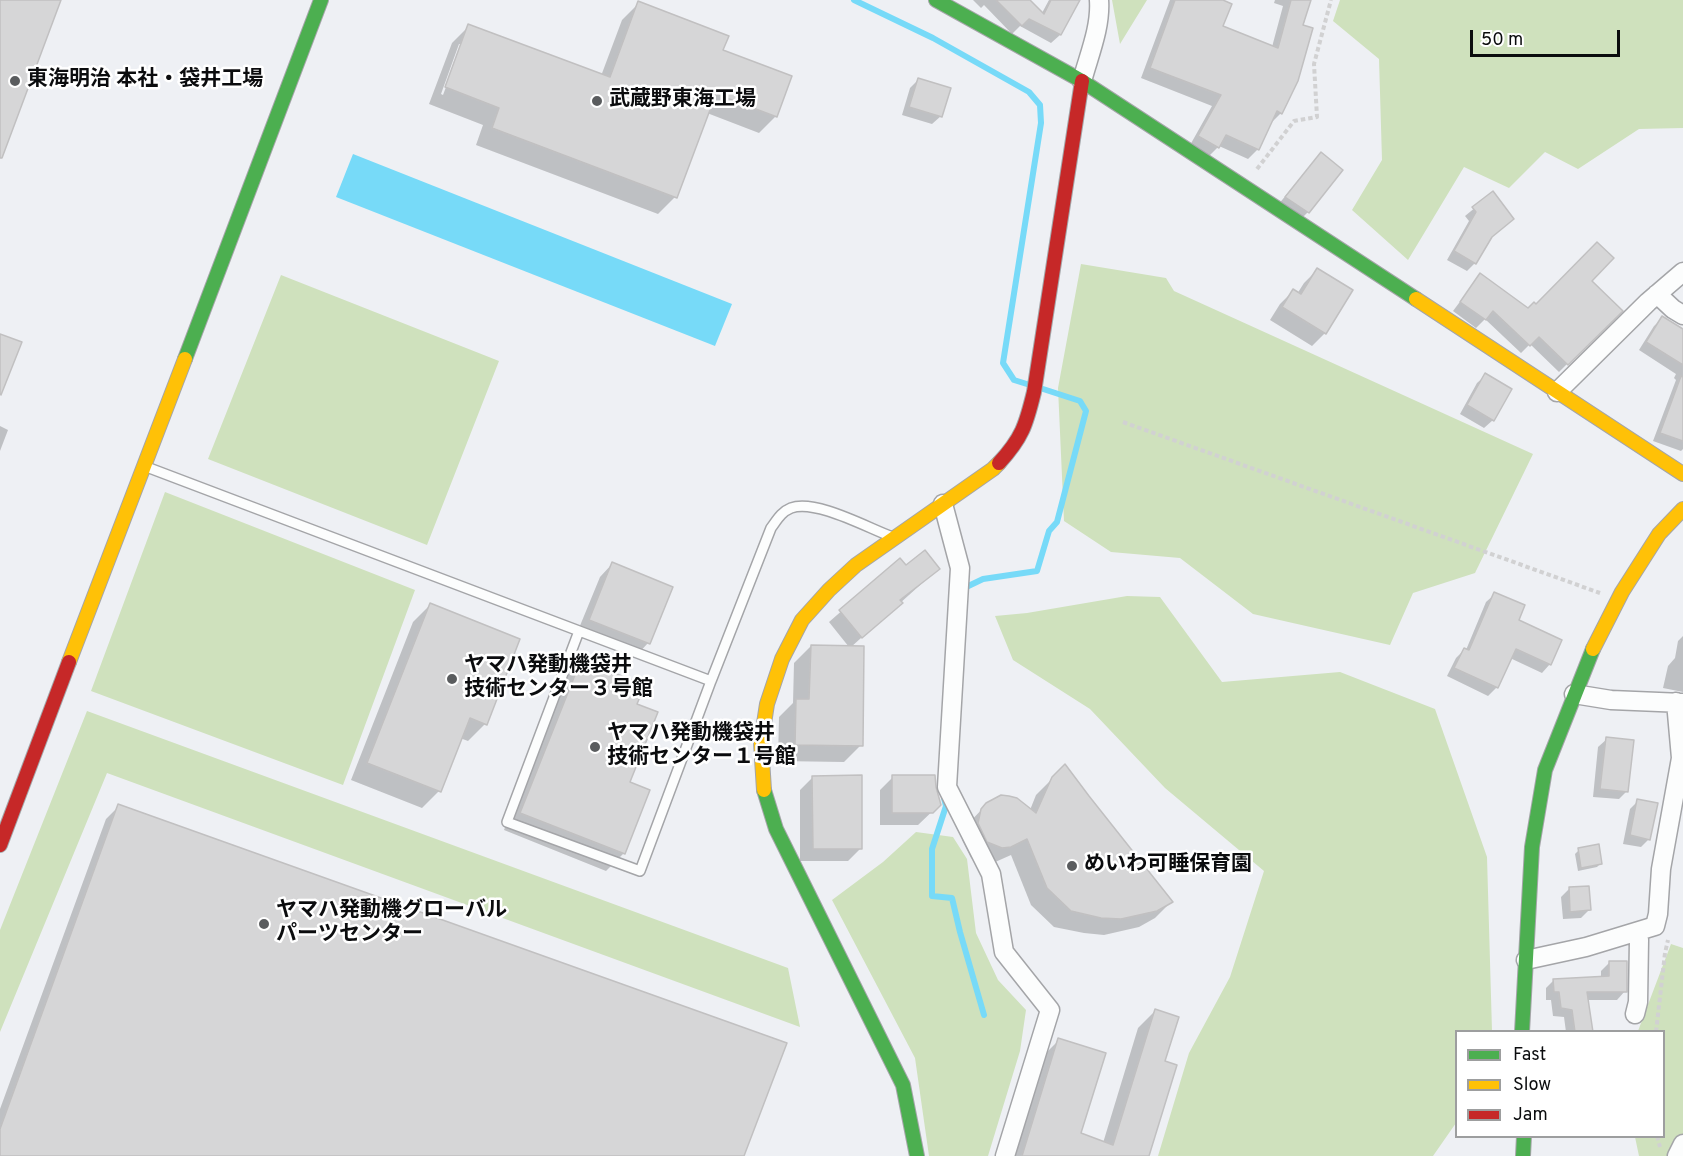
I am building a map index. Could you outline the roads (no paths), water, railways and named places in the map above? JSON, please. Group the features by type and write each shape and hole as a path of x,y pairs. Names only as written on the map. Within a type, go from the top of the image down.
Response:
{"street":[{"path":"0,845 321,0"},
{"path":"936,0 1082,81 1683,474"},
{"path":"917,1156 903,1085 776,829 762,784 761,743 767,704 782,659 802,620 829,590 856,565 993,469 1015,446 1027,421 1034,392 1082,81 1100,12 1099,0"},
{"path":"1557,392 1648,302 1683,272"},
{"path":"1657,294 1683,315"},
{"path":"943,504 960,567 947,787 991,874 1004,952 1050,1010 1005,1156"},
{"path":"1522,1030 1532,847 1545,770 1592,652 1618,600 1659,534 1683,509"},
{"path":"1526,960 1586,947 1655,926 1658,914 1662,869 1681,758 1679,702 1611,700 1574,694"},
{"path":"1635,1014 1638,1002 1640,940 1637,932"},
{"path":"1523,1156 1524,1138"},
{"path":"1677,1156 1683,1144"}],"lane":[{"path":"144,466 711,681"},
{"path":"579,632 507,822 640,871 771,528 780,515 791,508 804,506 823,510 895,538"}],"water":[{"path":"353,154 732,304 715,346 336,197"}],"waterway":[{"path":"854,0 933,38 1029,92 1040,105 1041,123 1003,363 1014,380 1030,385"},
{"path":"960,590 983,579 1037,571 1049,531 1057,522 1086,411 1080,401 1040,388"},
{"path":"944,798 946,806 932,849 932,896 952,898 984,1015"}],"place":[{"name":"東海明治 本社・袋井工場","path":"15,81"},
{"name":"武蔵野東海工場","path":"597,101"},
{"name":"ヤマハ発動機袋井 技術センター３号館","path":"452,679"},
{"name":"ヤマハ発動機袋井 技術センター１号館","path":"595,747"},
{"name":"めいわ可睡保育園","path":"1072,866"},
{"name":"ヤマハ発動機グローバル パーツセンター","path":"264,924"}]}
